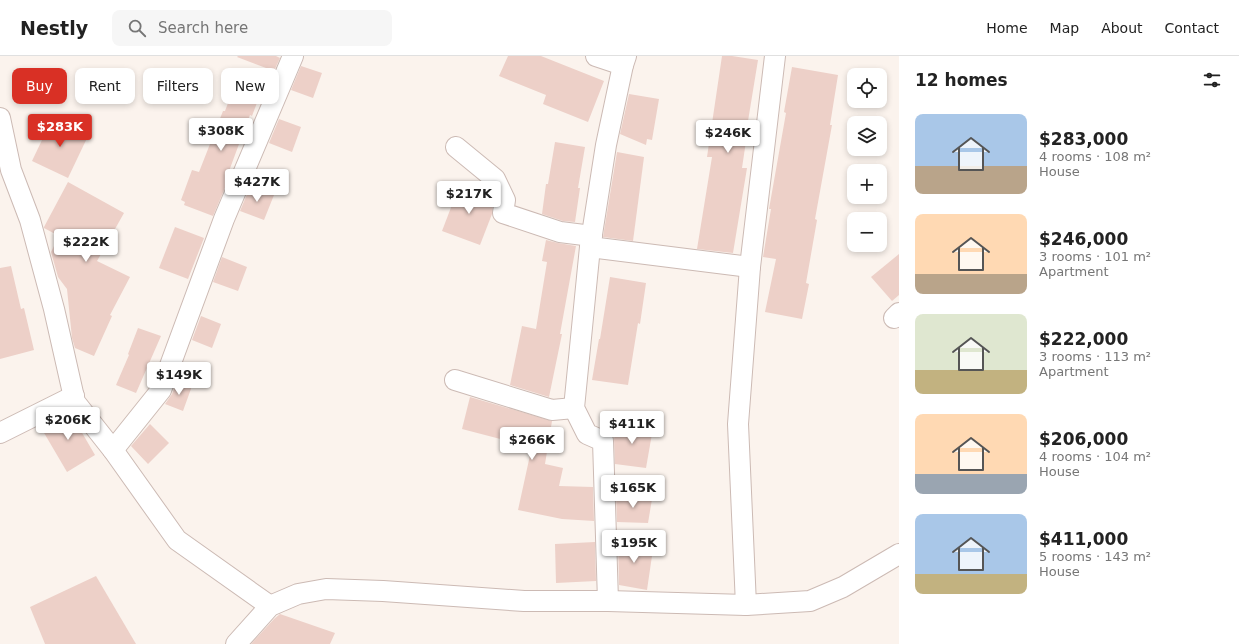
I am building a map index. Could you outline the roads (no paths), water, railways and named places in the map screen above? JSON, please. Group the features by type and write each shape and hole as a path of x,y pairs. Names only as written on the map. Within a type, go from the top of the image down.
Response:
{"street":[{"path":"113,450 161,390 224,219 293,56"},
{"path":"596,56 624,61 606,145 591,241 574,408 587,434 603,441 608,600"},
{"path":"746,605 738,424 750,267 774,56"},
{"path":"0,118 11,170 30,220 54,309 75,402 113,450 177,540 270,606"},
{"path":"456,147 495,179 505,200 503,213 591,241 750,267"},
{"path":"455,380 552,410 574,408"},
{"path":"0,433 74,396"},
{"path":"236,644 270,606 298,594 326,589 383,591 524,601 608,600 746,605 810,601 843,586 899,554"}]}
